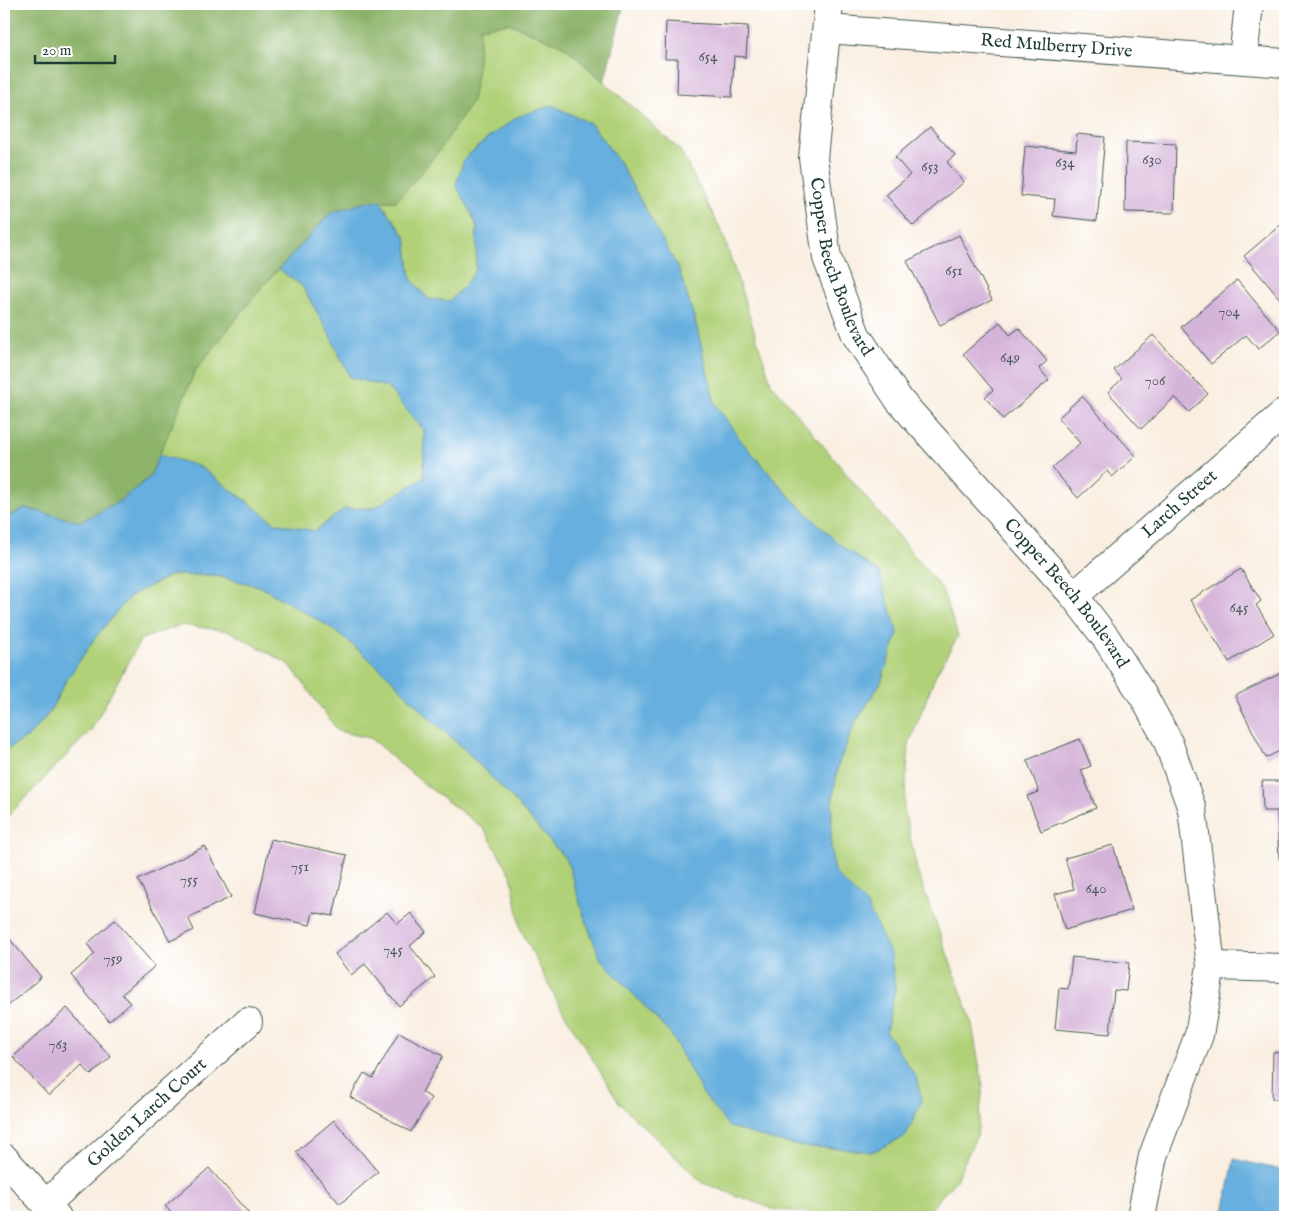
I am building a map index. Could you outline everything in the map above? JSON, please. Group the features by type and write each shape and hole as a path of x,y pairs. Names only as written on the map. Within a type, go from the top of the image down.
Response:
{"street":[{"path":"1243,59 1248,4"},
{"name":"Red Mulberry Drive","path":"828,16 1285,63"},
{"name":"Copper Beech Boulevard","path":"828,16 814,158 827,258 856,335 899,400 1074,596 1106,638 1145,699 1167,740 1192,809 1211,966 1199,1035 1153,1156 1141,1217"},
{"name":"Larch Street","path":"1074,596 1285,412"},
{"path":"1211,966 1285,968"},
{"name":"Golden Larch Court","path":"51,1210 248,1022"},
{"path":"4,1158 51,1210"}],"green space":[{"path":"4,4 624,4 604,82 565,47 509,23 480,28 477,74 472,101 442,147 422,172 396,201 366,202 331,213 261,288 195,371 150,477 120,501 80,522 25,508 4,519"},
{"path":"509,23 565,47 680,150 723,234 771,383 942,589 958,636 937,672 909,744 904,809 918,874 971,1019 983,1087 977,1135 956,1180 923,1217 845,1217 773,1209 703,1183 620,1104 558,1003 521,930 511,875 484,829 423,783 370,738 338,731 290,665 229,631 181,625 141,639 91,730 9,815 4,813 4,751 28,737 49,713 66,681 94,639 130,596 171,575 213,575 259,586 327,625 390,677 422,711 465,750 511,797 567,861 584,916 600,958 672,1036 703,1094 775,1141 806,1147 837,1148 886,1032 895,988 867,905 834,872 831,847 832,803 838,765 854,725 881,682 879,573 839,544 791,498 742,442 715,404 695,320 620,163 591,124 517,117 488,138 464,159 468,206 477,226 476,269 466,284 450,301 428,299 411,279 406,237 380,201 396,201 477,74 479,28"},
{"path":"279,269 302,286 329,333 350,377 387,387 424,430 424,478 374,508 344,509 315,531 275,523 238,494 159,455 195,371 261,288"}],"water":[{"path":"552,105 591,124 620,163 679,270 695,320 715,404 742,442 791,498 839,544 879,573 898,633 881,682 854,725 838,765 832,803 831,847 834,872 867,905 891,955 895,988 886,1032 916,1077 922,1100 906,1136 872,1152 806,1147 775,1141 729,1127 703,1094 672,1036 600,958 584,916 567,860 511,797 465,750 422,711 390,677 327,625 259,586 213,575 171,575 130,596 94,639 66,681 49,713 28,737 4,751 4,519 25,508 80,522 120,501 150,477 159,455 199,466 275,523 315,531 344,509 374,508 424,478 424,430 387,387 350,377 329,333 302,286 279,269 331,213 366,202 380,201 406,238 411,279 428,299 450,301 466,284 476,269 477,226 456,185 464,159 488,138 517,117"},
{"path":"1234,1159 1285,1171 1285,1217 1226,1217 1224,1212"}],"building":[{"path":"666,22 748,26 746,57 734,56 732,97 677,94 678,59 665,59"},
{"path":"930,127 955,155 947,162 964,182 913,226 886,195 910,175 895,157"},
{"path":"1077,134 1105,137 1097,221 1053,216 1055,199 1021,196 1025,146 1076,151"},
{"path":"1126,142 1176,144 1174,213 1125,212"},
{"path":"1285,221 1285,305 1244,256"},
{"path":"959,235 992,300 940,325 907,261"},
{"path":"1237,280 1280,331 1258,349 1246,335 1211,364 1181,327"},
{"path":"1000,322 1010,335 1019,328 1047,361 1039,368 1049,380 1003,419 985,397 993,390 963,354"},
{"path":"1153,335 1208,394 1189,412 1175,397 1141,429 1108,392 1122,379 1114,370"},
{"path":"1082,396 1136,456 1112,477 1107,471 1078,498 1052,468 1080,443 1058,418"},
{"path":"1241,569 1261,601 1256,605 1274,634 1229,662 1190,600"},
{"path":"1285,671 1285,748 1266,758 1235,696"},
{"path":"1080,739 1091,766 1081,770 1096,808 1041,831 1027,796 1039,792 1027,760"},
{"path":"1262,781 1285,781 1285,859 1279,859 1277,811 1263,811"},
{"path":"271,839 347,855 333,916 313,912 310,925 255,913"},
{"path":"1113,845 1132,910 1065,930 1055,894 1074,889 1065,858"},
{"path":"205,846 231,897 188,918 194,930 170,941 138,880"},
{"path":"387,912 397,924 411,913 426,932 410,946 435,977 399,1006 365,964 351,975 335,954"},
{"path":"115,920 155,966 122,994 130,1003 109,1021 71,975 95,954 87,944"},
{"path":"4,932 41,977 4,1009"},
{"path":"1072,957 1129,963 1126,991 1114,990 1110,1034 1055,1029 1059,988 1068,989"},
{"path":"67,1008 111,1057 91,1075 82,1065 49,1096 13,1057"},
{"path":"399,1032 443,1056 422,1092 431,1098 411,1132 350,1097 364,1073 373,1078"},
{"path":"1273,1052 1285,1053 1285,1099 1272,1099"},
{"path":"334,1120 378,1172 340,1204 296,1152"},
{"path":"209,1168 252,1217 175,1217 165,1206"}]}
